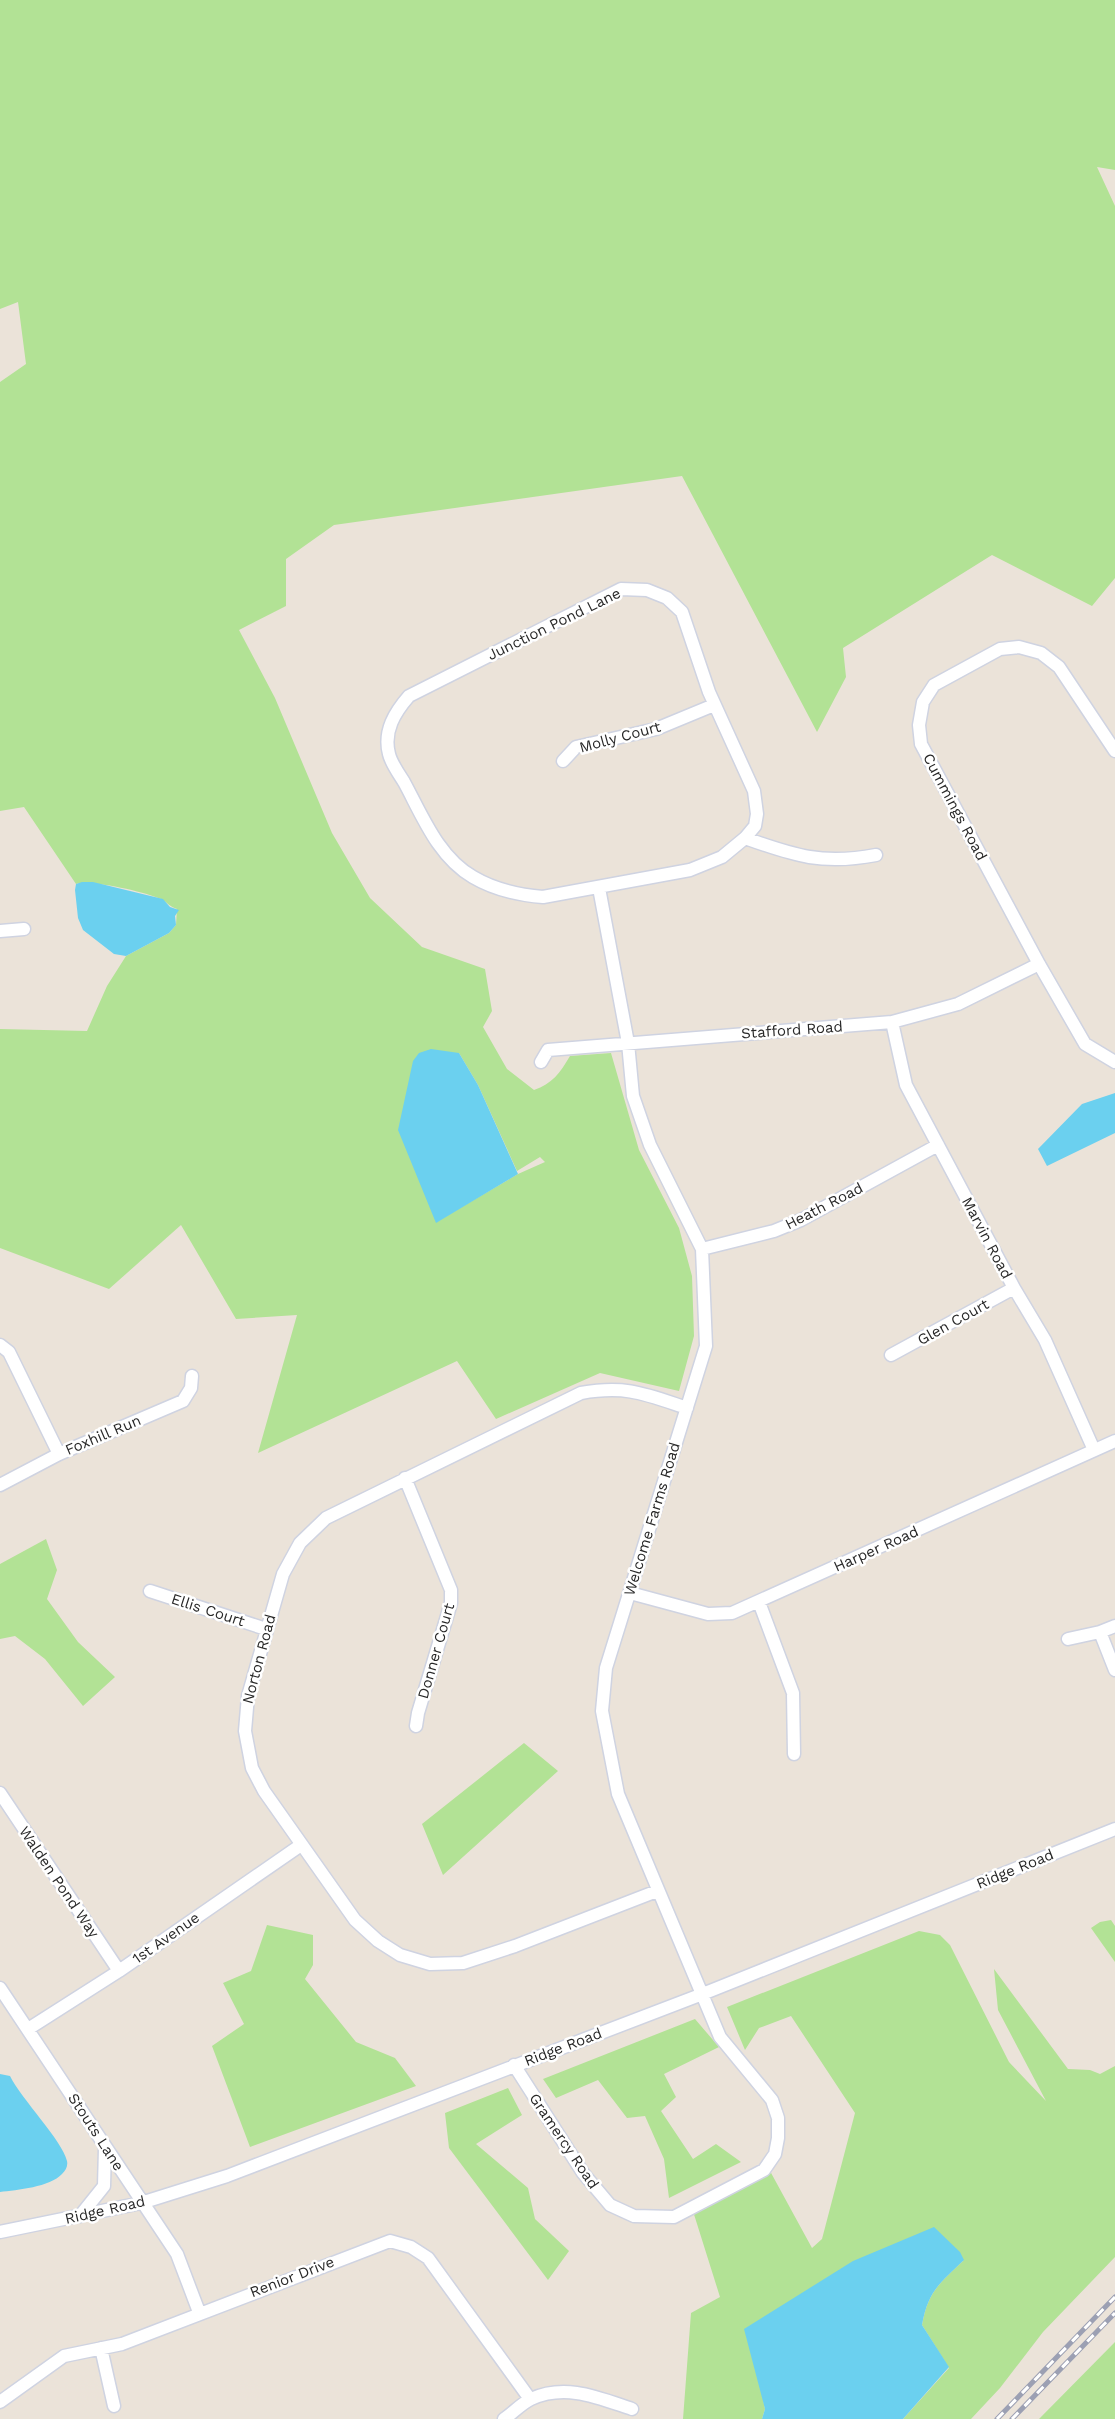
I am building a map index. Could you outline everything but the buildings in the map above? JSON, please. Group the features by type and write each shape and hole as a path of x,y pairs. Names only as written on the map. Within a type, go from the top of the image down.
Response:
{"street":[{"name":"Junction Pond Lane","path":"621,589 647,590 667,597 682,612 714,705 754,791 757,814 755,826 745,838 722,857 690,870 543,897 520,896 496,888 471,876 451,860 437,842 389,754 388,729 396,710 409,696 621,589"},
{"name":"Cummings Road","path":"1114,1061 1085,1044 1039,964 921,744 919,724 923,702 934,685 1000,649 1019,647 1041,653 1059,667 1115,751"},
{"name":"Molly Court","path":"563,761 576,747 656,729 714,705"},
{"path":"745,838 790,854 826,860 851,860 876,855"},
{"path":"599,888 628,1042"},
{"path":"0,931 24,928"},
{"name":"Stafford Road","path":"541,1062 549,1050 892,1022 958,1004 1039,964"},
{"name":"Marvin Road","path":"892,1022 906,1085 1014,1288 1046,1340 1094,1450"},
{"name":"Welcome Farms Road","path":"628,1042 633,1096 650,1144 702,1249 706,1346 606,1668 602,1711 618,1794 700,1995"},
{"name":"Heath Road","path":"702,1249 774,1231 801,1220 938,1144"},
{"name":"Glen Court","path":"891,1355 1014,1288"},
{"path":"0,1346 9,1352 59,1454"},
{"name":"Foxhill Run","path":"0,1485 59,1454 183,1401 191,1388 192,1376"},
{"name":"Norton Road","path":"657,1891 515,1946 463,1963 430,1964 400,1955 370,1934 355,1920 258,1780 246,1743 246,1705 266,1629 288,1563 308,1533 336,1511 581,1393 608,1389 632,1390 687,1408"},
{"name":"Harper Road","path":"630,1593 708,1614 732,1613 1115,1441"},
{"name":"Donner Court","path":"405,1478 452,1590 451,1603 416,1726"},
{"name":"Ellis Court","path":"150,1592 266,1629"},
{"path":"759,1602 793,1693 794,1754"},
{"path":"1068,1639 1115,1626"},
{"path":"1100,1632 1115,1670"},
{"name":"Walden Pond Way","path":"0,1793 119,1971"},
{"name":"Ridge Road","path":"0,2232 141,2203 238,2172 700,1995 1115,1829"},
{"name":"1st Avenue","path":"28,2029 119,1971 301,1845"},
{"name":"Stouts Lane","path":"0,1988 177,2254 199,2312"},
{"name":"Gramercy Road","path":"514,2065 583,2174 610,2205 634,2216 674,2217 764,2170 775,2154 778,2138 778,2118 772,2100 720,2037 700,1995"},
{"path":"80,2216 104,2186 105,2147"},
{"name":"Renior Drive","path":"0,2402 64,2356 122,2344 199,2312 390,2241 411,2247 428,2258 530,2399"},
{"path":"100,2348 114,2406"},
{"path":"504,2419 530,2399 562,2390 588,2394 632,2409"}],"green space":[{"path":"0,0 1115,0 1115,170 1097,167 1115,206 1115,578 1092,606 992,555 843,648 846,677 817,732 682,476 334,525 286,559 286,606 239,630 275,698 332,833 370,898 422,947 485,969 492,1011 483,1027 507,1069 534,1090 546,1085 555,1077 570,1056 611,1053 639,1150 679,1228 692,1276 694,1336 679,1391 600,1373 496,1419 457,1361 258,1453 297,1315 236,1319 181,1225 109,1289 0,1248 0,1029 87,1031 107,986 126,956 169,933 176,925 177,909 154,896 131,890 93,883 76,884 24,807 0,811 0,382 26,364 18,302 0,309","holes":["459,1053 478,1085 517,1171 540,1157 545,1162 518,1174 436,1222"]},
{"path":"46,1539 57,1570 47,1599 78,1642 115,1677 83,1706 45,1659 15,1636 0,1639 0,1564"},
{"path":"524,1743 558,1771 443,1875 422,1824"},
{"path":"1111,1920 1115,1926 1115,1962 1091,1928 1100,1922"},
{"path":"267,1925 313,1935 313,1965 305,1979 356,2042 395,2058 416,2086 250,2147 212,2046 244,2024 223,1983 251,1971"},
{"path":"919,1931 940,1935 950,1945 1009,2062 1046,2101 998,2010 994,1969 1068,2069 1090,2070 1100,2074 1115,2066 1115,2257 1043,2332 1000,2388 971,2419 903,2419 949,2368 922,2325 928,2304 936,2288 964,2260 760,2384 765,2409 762,2419 683,2419 691,2313 720,2297 692,2208 770,2171 812,2248 822,2239 855,2113 791,2016 759,2028 745,2050 727,2007"},
{"path":"695,2019 719,2047 664,2074 676,2097 661,2111 693,2159 716,2144 741,2162 669,2198 664,2159 645,2116 627,2118 598,2080 556,2098 543,2079"},
{"path":"508,2088 522,2115 476,2144 528,2188 535,2219 569,2251 548,2280 449,2148 445,2113"},
{"path":"1115,2342 1115,2419 1039,2419"}],"water":[{"path":"93,882 163,899 170,907 179,910 175,916 176,925 169,933 126,956 114,954 83,930 78,918 75,890 76,884"},
{"path":"431,1049 459,1053 478,1085 518,1174 436,1223 398,1130 413,1061 419,1053"},
{"path":"1115,1093 1115,1133 1047,1166 1038,1149 1082,1104"},
{"path":"0,2074 10,2076 64,2152 67,2161 66,2168 62,2174 50,2182 0,2192"},
{"path":"934,2227 960,2252 964,2260 936,2288 928,2304 922,2325 949,2367 903,2419 762,2419 765,2409 744,2329 853,2261"}],"railway":[{"path":"997,2419 1115,2297"},
{"path":"1012,2419 1115,2313"}]}
